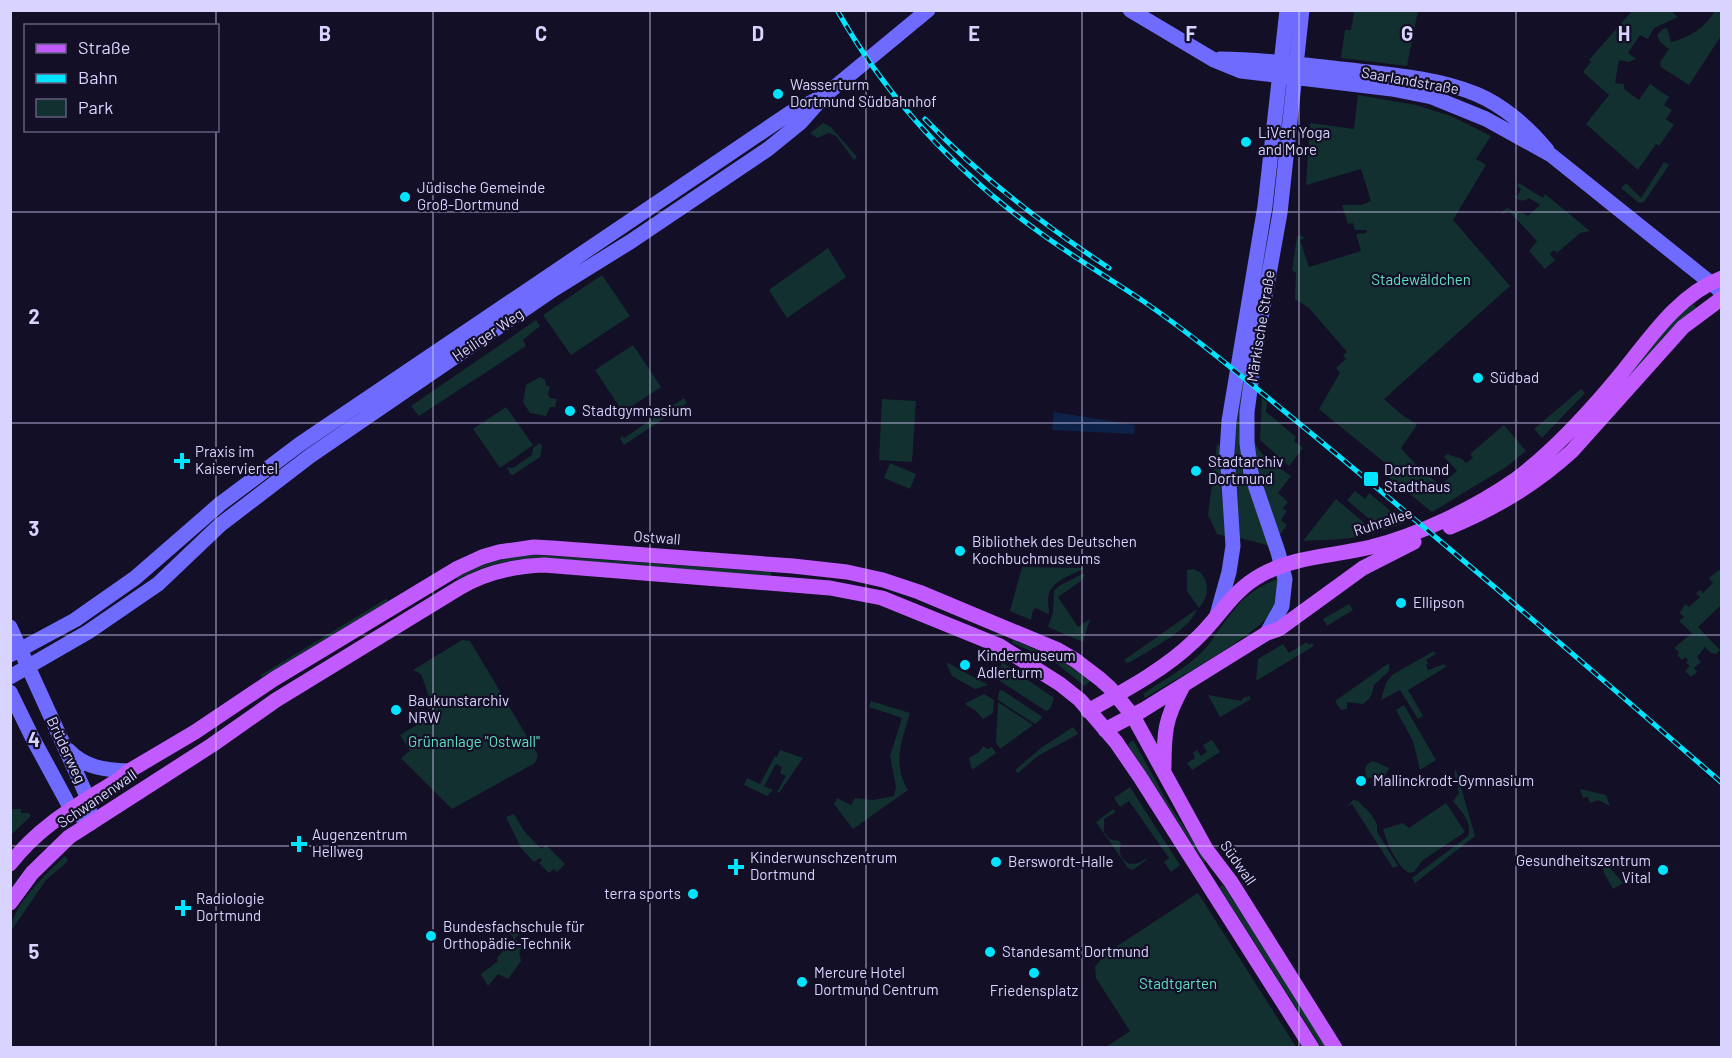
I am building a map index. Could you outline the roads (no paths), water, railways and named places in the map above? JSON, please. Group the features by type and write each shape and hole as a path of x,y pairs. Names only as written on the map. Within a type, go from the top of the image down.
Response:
{"main road":[{"name":"Heiliger Weg","path":"10,677 103,623 158,584 205,538 295,467 554,289 630,242 768,149 800,123 824,96 928,10"},
{"path":"1130,10 1214,60 1241,71 1288,69"},
{"name":"Märkische Straße","path":"1266,633 1282,606 1286,588 1282,565 1251,473 1247,425 1256,346 1280,213 1288,69 1287,10"},
{"name":"Märkische Straße","path":"1217,615 1229,572 1233,546 1227,452 1229,421 1288,69 1302,10"},
{"name":"Saarlandstraße","path":"1288,69 1430,81 1479,95 1536,136 1551,155"},
{"name":"Saarlandstraße","path":"1288,69 1422,94 1472,112 1551,155 1718,284"},
{"path":"1472,112 1479,95"},
{"name":"Heiliger Weg","path":"15,653 75,620 135,578 220,504 300,444 790,113 824,96"},
{"path":"1472,112 1493,103"},
{"name":"Ruhrallee","path":"1088,711 1117,695 1189,647 1232,596 1250,582 1282,565 1372,547 1404,536 1463,510 1514,480 1568,435 1669,315 1718,284"},
{"name":"Ruhrallee","path":"1105,730 1183,686 1266,633 1279,629 1378,558 1487,511 1545,475 1572,451 1683,327 1722,298"},
{"name":"Ostwall","path":"210,722 274,679 458,568 500,552 534,547 793,566 847,572 883,580 919,592 1058,650 1092,672 1117,695"},
{"name":"Schwanenwall","path":"10,903 32,873 69,837 218,741 276,699 459,588 489,574 524,566 544,565 830,588 882,598 1004,648 1060,684 1080,700 1088,711"},
{"name":"Brüderweg","path":"10,627 15,653 28,667 88,799 91,823"},
{"path":"1164,771 1164,732 1167,718 1183,686"},
{"name":"Brüderweg","path":"10,692 71,809 91,823"},
{"name":"Südwall","path":"1117,695 1133,716 1206,849 1228,877 1335,1047"},
{"path":"1088,711 1121,748 1312,1047"},
{"name":"Schwanenwall","path":"10,864 40,832 71,809 210,722"},
{"path":"63,743 77,759 87,765 101,769 129,771"}],"water":[{"path":"1054,412 1135,425 1134,434 1052,430"}],"railway":[{"path":"837,10 878,74 901,104 979,185 1039,232 1143,301 1219,358 1410,515 1722,783"},
{"path":"925,119 967,160 1013,199 1060,235 1109,268"}],"place":[{"name":"Wasserturm Dortmund Südbahnhof","path":"778,94"},
{"name":"LiVeri Yoga and More","path":"1246,142"},
{"name":"Jüdische Gemeinde Groß-Dortmund","path":"405,197"},
{"name":"Südbad","path":"1478,378"},
{"name":"Stadtgymnasium","path":"570,411"},
{"name":"Praxis im Kaiserviertel","path":"182,461"},
{"name":"Stadtarchiv Dortmund","path":"1196,471"},
{"name":"Dortmund Stadthaus","path":"1371,479"},
{"name":"Bibliothek des Deutschen Kochbuchmuseums","path":"960,551"},
{"name":"Ellipson","path":"1401,603"},
{"name":"Kindermuseum Adlerturm","path":"965,665"},
{"name":"Baukunstarchiv NRW","path":"396,710"},
{"name":"Mallinckrodt-Gymnasium","path":"1361,781"},
{"name":"Augenzentrum Hellweg","path":"299,844"},
{"name":"Berswordt-Halle","path":"996,862"},
{"name":"Kinderwunschzentrum Dortmund","path":"736,867"},
{"name":"Gesundheitszentrum Vital","path":"1663,870"},
{"name":"terra sports","path":"693,894"},
{"name":"Radiologie Dortmund","path":"183,908"},
{"name":"Bundesfachschule für Orthopädie-Technik","path":"431,936"},
{"name":"Standesamt Dortmund","path":"990,952"},
{"name":"Friedensplatz","path":"1034,973"},
{"name":"Mercure Hotel Dortmund Centrum","path":"802,982"}],"park label":[{"name":"Stadewäldchen","path":"1421,280"},
{"name":"Grünanlage \"Ostwall\"","path":"474,742"},
{"name":"Stadtgarten","path":"1178,984"}]}
